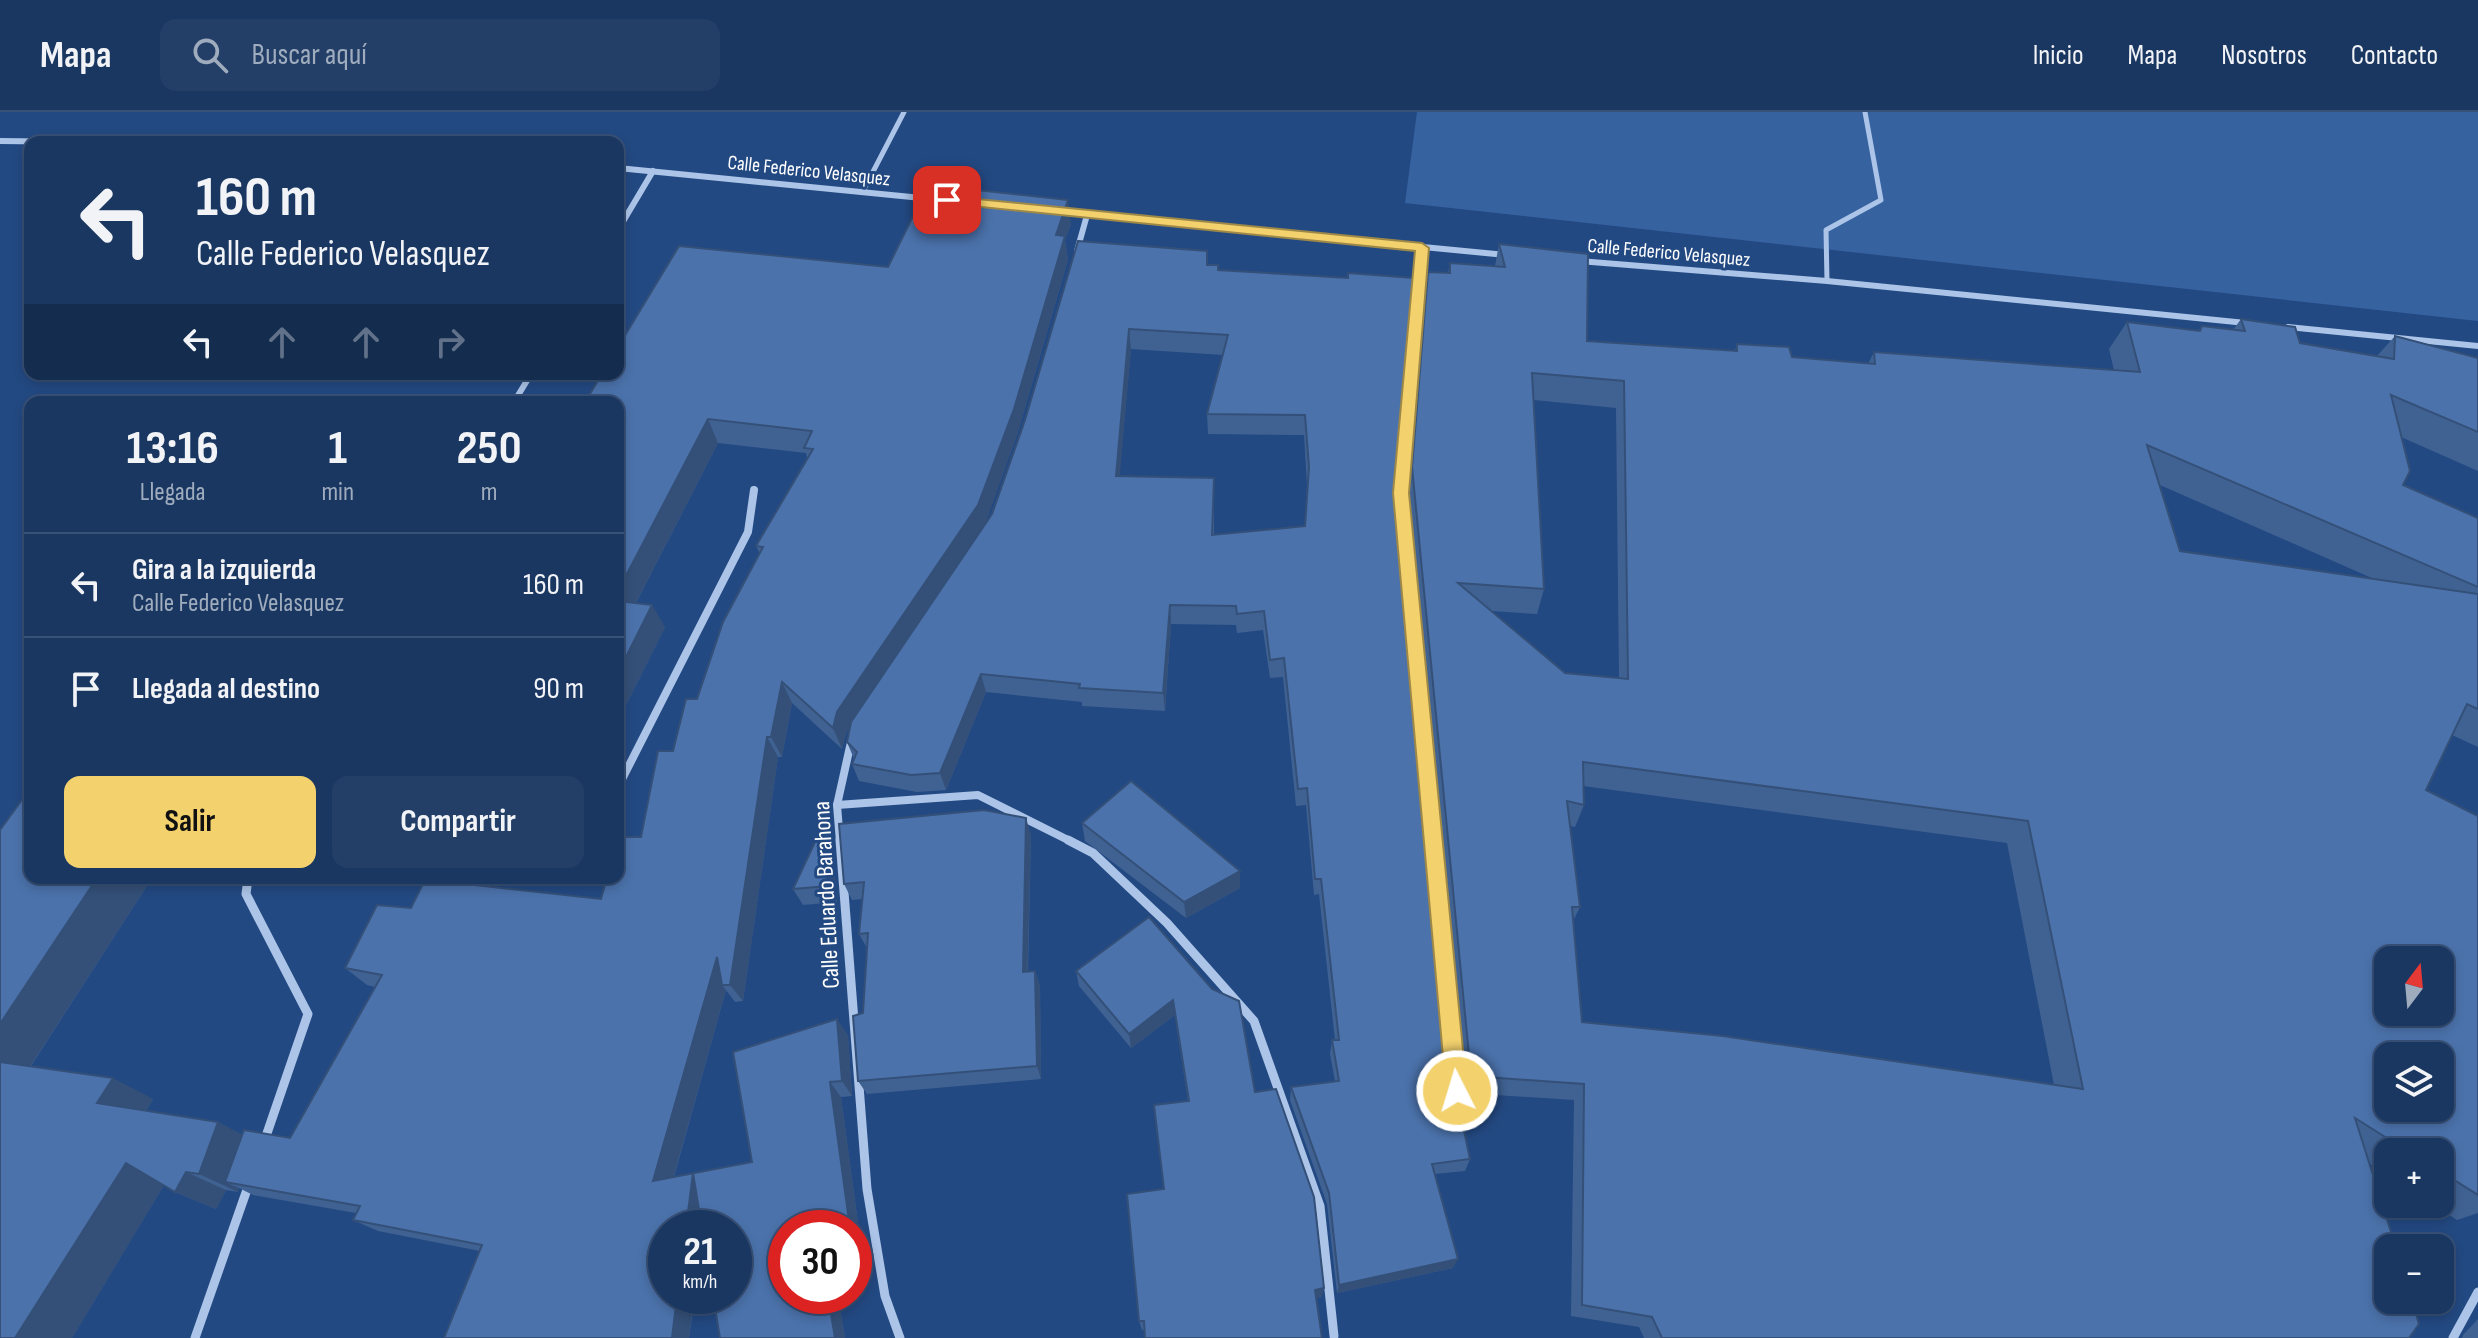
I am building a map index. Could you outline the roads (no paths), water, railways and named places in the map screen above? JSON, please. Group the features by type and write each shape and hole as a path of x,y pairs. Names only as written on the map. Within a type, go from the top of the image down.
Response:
{"street":[{"path":"0,141 24,141"},
{"name":"Calle Federico Velasquez","path":"624,169 967,202"},
{"path":"624,220 653,171"},
{"path":"1057,212 1516,255"},
{"path":"1074,259 1087,215"},
{"path":"1422,248 1401,493 1457,1091"},
{"name":"Calle Federico Velasquez","path":"1562,259 1827,281 2256,324"},
{"path":"2272,326 2478,346"},
{"path":"624,775 748,532 754,490"},
{"name":"Calle Eduardo Barahona","path":"852,737 837,805 867,1189 885,1296 900,1338"},
{"path":"837,805 978,795 1093,853 1167,923 1254,1021 1320,1206 1334,1336"},
{"path":"247,884 246,894 308,1014 262,1146"},
{"path":"195,1338 252,1176"},
{"path":"2453,1338 2478,1292"}],"lane":[{"path":"863,191 904,112"},
{"path":"1827,281 1826,230 1881,200 1865,112"}]}
